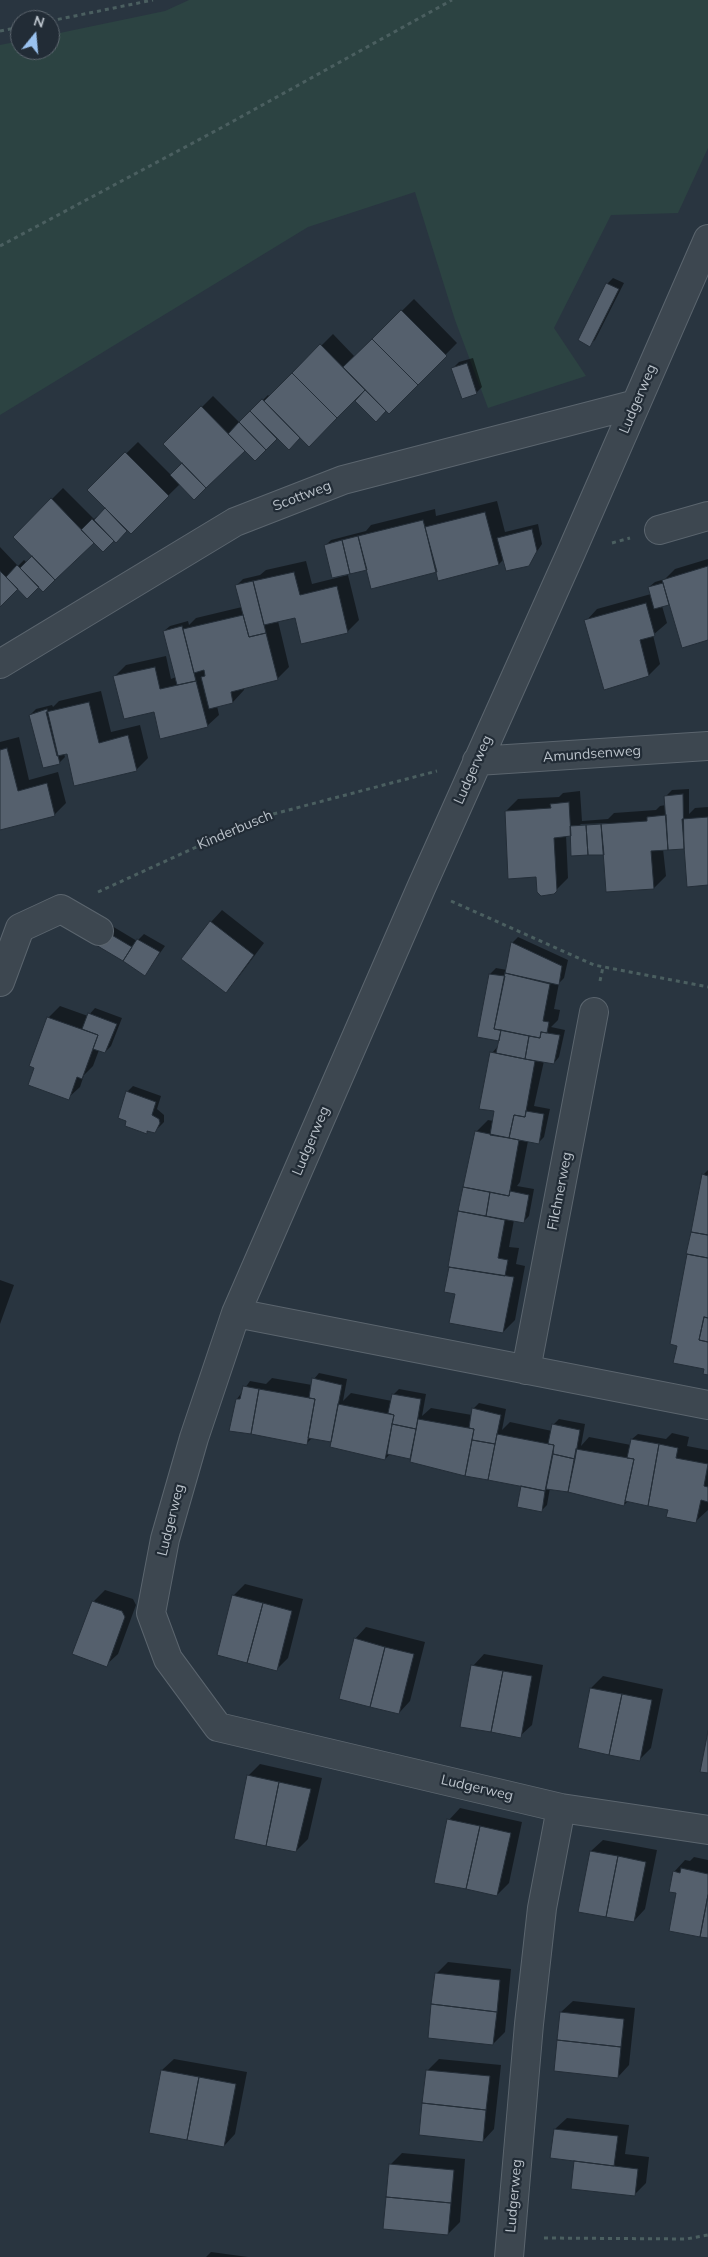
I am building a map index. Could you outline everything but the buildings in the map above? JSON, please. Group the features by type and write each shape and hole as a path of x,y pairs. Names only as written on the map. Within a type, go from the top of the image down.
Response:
{"street":[{"name":"Ludgerweg","path":"708,239 700,273 636,404 421,888 236,1313 194,1438 165,1539 151,1613 168,1659 218,1727 560,1808 708,1830"},
{"name":"Scottweg","path":"0,664 236,522 343,480 636,404"},
{"path":"659,530 708,516"},
{"name":"Amundsenweg","path":"477,761 708,746"},
{"path":"0,982 20,928 61,909 99,931"},
{"name":"Filchnerweg","path":"526,1370 594,1012"},
{"path":"236,1313 708,1405"},
{"name":"Ludgerweg","path":"510,2247 530,2014 542,1908 560,1808"}],"path":[{"path":"60,19 153,0"},
{"path":"0,246 219,129 452,0"},
{"path":"570,555 659,530"},
{"name":"Kinderbusch","path":"61,909 262,816 477,761"},
{"path":"421,888 594,965 708,987"},
{"path":"510,2247 686,2239 708,2235"}],"green space":[{"path":"189,0 708,0 708,148 678,213 611,215 554,328 586,376 488,408 455,320 415,192 308,227 0,415 0,45 10,43 10,60 60,60 60,33 165,11"}]}
